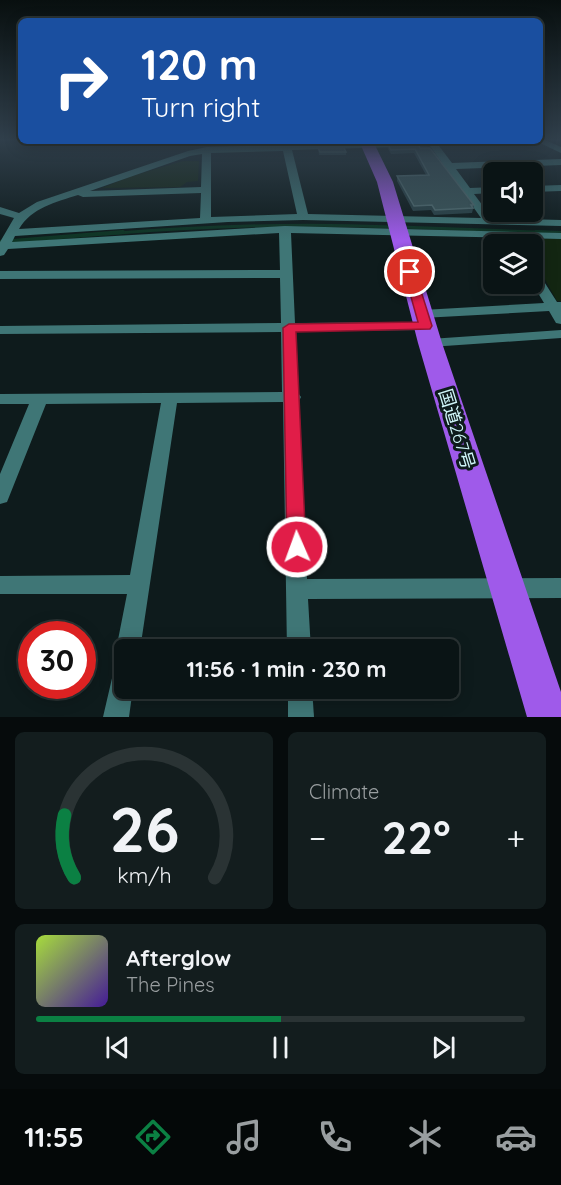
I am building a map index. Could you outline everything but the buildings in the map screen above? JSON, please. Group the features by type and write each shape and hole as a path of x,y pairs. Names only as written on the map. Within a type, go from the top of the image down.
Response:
{"highway":[{"name":"国道267号","path":"381,173 426,328 548,717"}],"street":[{"path":"4,243 20,217 41,204 131,173"},
{"path":"205,173 205,221"},
{"path":"293,173 303,217"},
{"path":"456,173 483,213"},
{"path":"543,189 561,188"},
{"path":"68,195 204,190"},
{"path":"467,191 483,190"},
{"path":"0,210 20,217"},
{"path":"4,243 205,221 303,217 396,225 483,236"},
{"path":"4,243 483,220"},
{"path":"537,222 561,223"},
{"path":"285,229 293,397 299,639"},
{"path":"543,238 561,236"},
{"path":"0,275 287,274"},
{"path":"543,287 557,307 561,320"},
{"path":"426,328 557,307"},
{"path":"0,330 426,328 561,334"},
{"path":"0,399 293,397"},
{"path":"130,639 170,398"},
{"path":"0,497 39,399"},
{"path":"0,585 139,584"},
{"path":"298,589 561,588"},
{"path":"116,717 119,699"},
{"path":"300,699 301,717"}],"green space":[{"path":"141,173 198,173 198,181 187,182 180,187 102,188"},
{"path":"543,239 561,239 561,301 557,301 543,276"}],"waterway":[{"path":"105,234 249,226 393,227"},
{"path":"401,227 561,233 536,232"},
{"path":"0,242 123,232"}],"route":[{"path":"297,547 289,328 426,326 410,272"}]}
